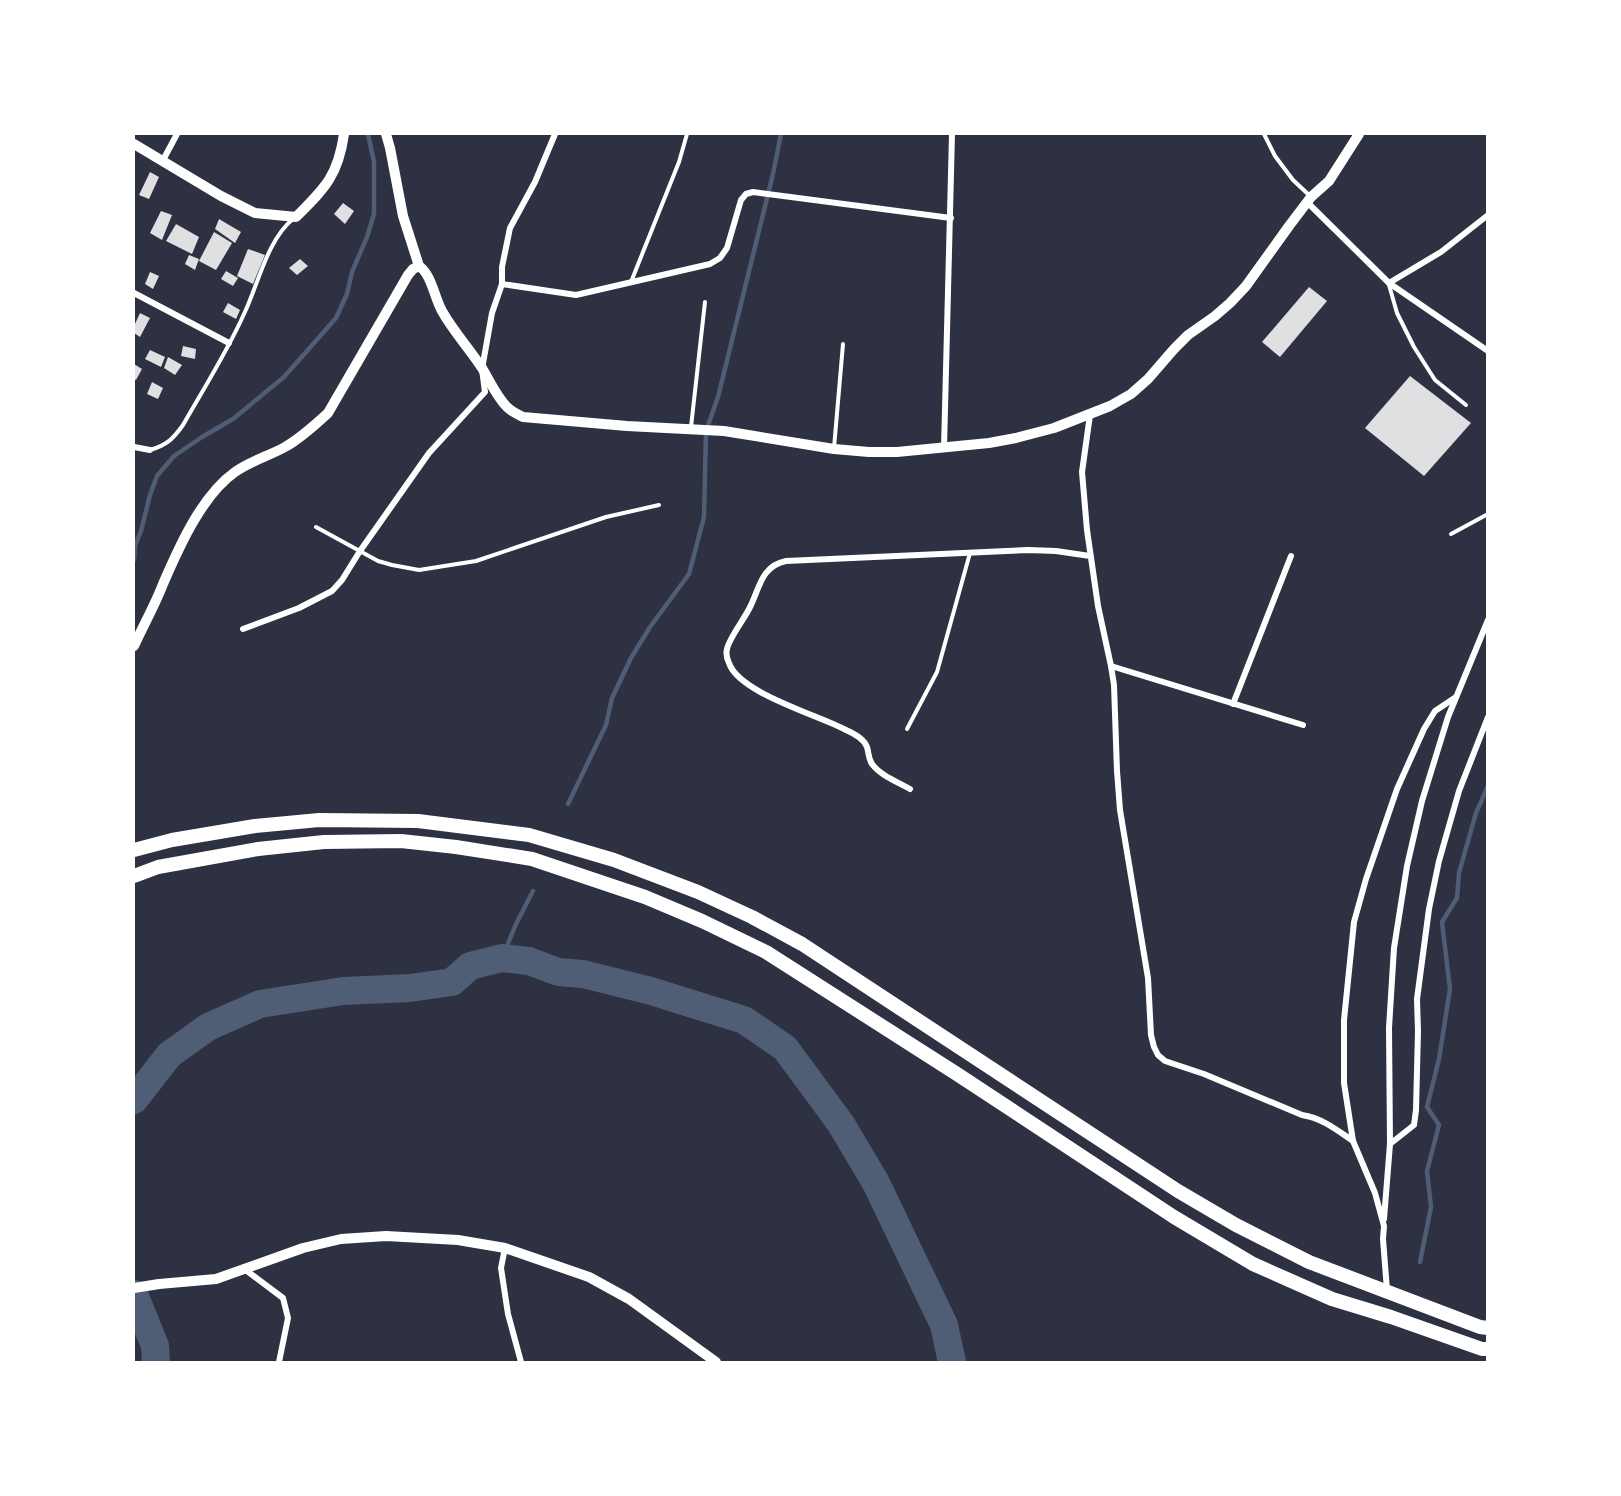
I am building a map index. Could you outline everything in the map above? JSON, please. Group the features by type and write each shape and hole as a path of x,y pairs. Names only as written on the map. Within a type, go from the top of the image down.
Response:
{"highway":[{"path":"134,850 172,840 255,826 319,820 418,821 529,835 614,860 698,892 802,944 1178,1191 1236,1225 1309,1262 1480,1327 1488,1328"},
{"path":"134,876 158,867 258,849 324,842 401,841 456,847 532,860 645,897 766,952 1174,1217 1253,1264 1332,1299 1482,1349 1488,1349"}],"street":[{"path":"162,162 177,134"},
{"path":"134,144 221,196 255,213 296,217 323,190 333,174 341,155 344,134"},
{"path":"386,134 403,216 419,266 429,277 440,308 448,322 506,406 513,412 523,417 724,431 834,449 897,453 1016,438 1090,415 1131,394 1148,379 1188,335 1215,316 1246,286 1289,226 1329,181 1359,134"},
{"path":"243,629 299,608 332,591 342,580 429,453 485,392 482,369 492,313 502,284 502,267 510,228 535,182 555,134"},
{"path":"944,448 952,134"},
{"path":"502,284 576,295 710,264 720,258 727,248 741,200 746,194 753,192 951,218"},
{"path":"1310,200 1389,283 1488,351"},
{"path":"1389,283 1441,252 1488,215"},
{"path":"134,646 171,565 203,507 222,483 235,472 285,447 315,426 328,413 408,275 419,266"},
{"path":"134,293 229,343"},
{"path":"1090,415 1082,472 1090,556 1111,666 1120,810 1148,978 1151,1035 1154,1047 1165,1061 1261,1096 1302,1115 1315,1117 1353,1141"},
{"path":"134,447 150,450"},
{"path":"910,789 880,772 872,764 868,756 867,745 859,738 846,730 767,696 740,678 729,665 727,648 769,568 776,563 786,561 1028,550 1090,556"},
{"path":"1233,704 1291,556"},
{"path":"1387,1290 1383,1239 1390,1144 1389,1028 1394,948 1407,866 1422,801 1448,717 1488,620"},
{"path":"1111,666 1303,725"},
{"path":"1384,1226 1375,1193 1353,1141 1344,1083 1342,1062 1344,1020 1354,922 1366,879 1397,789 1424,729 1435,711 1456,697"},
{"path":"1390,1144 1414,1125 1417,999 1429,909 1439,861 1459,791 1488,717"},
{"path":"134,1288 216,1279 303,1248 341,1239 386,1236 458,1240 505,1248 589,1277 629,1299 716,1362"},
{"path":"505,1248 501,1268 508,1314 521,1362"},
{"path":"243,1268 283,1298 288,1318 279,1362"}],"lane":[{"path":"631,283 679,162 687,134"},
{"path":"1264,134 1275,156 1310,200"},
{"path":"150,450 174,438 183,424 244,314 277,237 296,217"},
{"path":"1389,283 1397,313 1414,347 1435,380 1466,405"},
{"path":"690,430 705,303"},
{"path":"834,449 843,344"},
{"path":"316,527 385,563 419,570 476,561 606,517 659,505"},
{"path":"1451,534 1488,514"},
{"path":"907,729 937,672 970,553"}],"building":[{"path":"150,172 159,177 149,199 139,195"},
{"path":"343,203 354,211 345,224 334,214"},
{"path":"161,211 172,215 162,240 150,233"},
{"path":"219,219 241,232 235,243 215,229"},
{"path":"176,224 199,237 192,254 166,241"},
{"path":"214,232 232,243 216,270 199,261"},
{"path":"248,249 265,255 253,284 237,276"},
{"path":"189,255 199,259 195,270 185,264"},
{"path":"300,259 308,266 297,275 289,268"},
{"path":"226,271 238,278 233,286 221,279"},
{"path":"150,272 159,276 153,289 145,284"},
{"path":"1309,287 1327,301 1280,357 1262,342"},
{"path":"228,303 240,310 236,319 223,312"},
{"path":"140,313 150,318 140,337 134,333 134,326"},
{"path":"183,346 196,349 195,359 181,356"},
{"path":"150,350 165,357 161,367 145,359"},
{"path":"168,357 182,365 175,375 164,368"},
{"path":"134,364 142,369 136,380 134,379"},
{"path":"1410,376 1471,423 1424,476 1365,428"},
{"path":"152,382 163,388 158,399 147,394"}],"waterway":[{"path":"134,560 135,546 157,476 174,456 233,419 284,377 336,318 347,294 352,272 374,214 374,162 368,134"},
{"path":"568,804 606,725 612,698 631,658 650,627 689,574 704,517 706,431 718,397 781,134"},
{"path":"1420,1262 1431,1207 1427,1171 1439,1125 1427,1107 1439,1059 1450,989 1442,922 1457,898 1459,873 1476,813 1488,786"},
{"path":"502,958 533,891"},
{"path":"134,1100 169,1055 208,1027 260,1004 343,991 410,988 452,982 470,966 502,958 529,961 558,972 583,974 651,991 744,1020 785,1048 841,1124 876,1183 944,1325 952,1362"},
{"path":"134,1294 155,1346 156,1362"}]}
